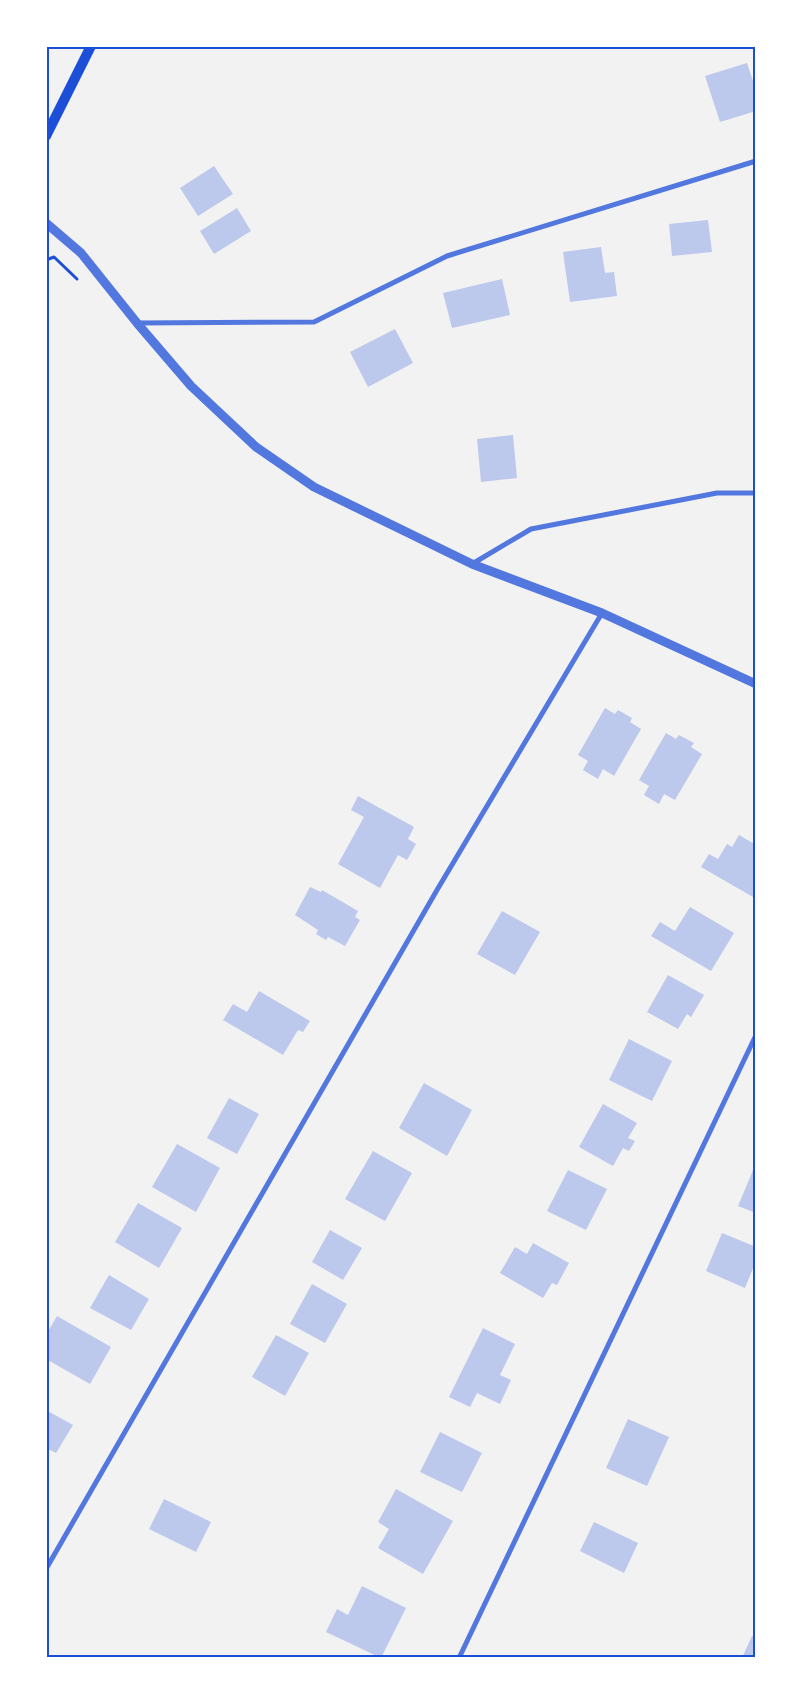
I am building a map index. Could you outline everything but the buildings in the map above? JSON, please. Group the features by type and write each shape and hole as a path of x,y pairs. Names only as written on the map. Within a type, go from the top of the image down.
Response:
{"main road":[{"path":"46,136 91,46"}],"street":[{"path":"137,323 314,322 447,256 756,160"},
{"path":"46,223 81,253 191,386 256,447 314,487 472,564 602,613 756,684"},
{"path":"472,564 531,529 717,493 756,493"},
{"path":"46,1569 437,890 602,613"},
{"path":"459,1658 756,1035"}]}
